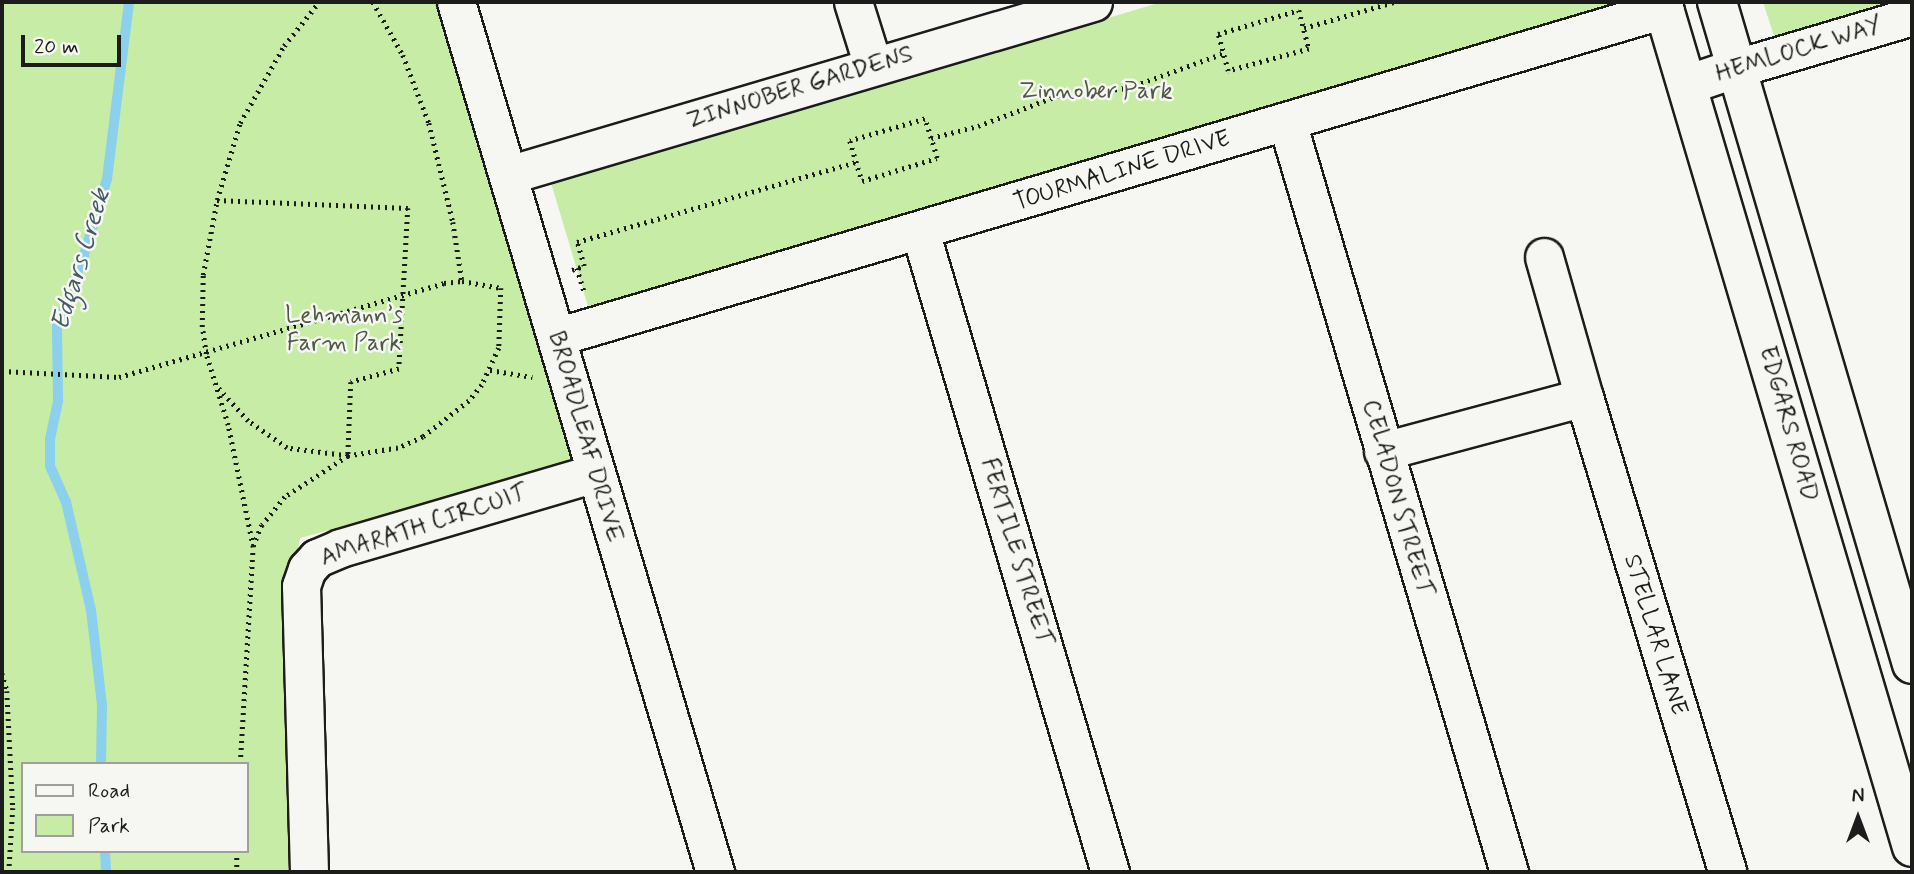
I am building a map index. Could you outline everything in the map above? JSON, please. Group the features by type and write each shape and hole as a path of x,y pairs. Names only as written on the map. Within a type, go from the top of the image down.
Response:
{"main road":[{"name":"EDGARS ROAD","path":"1717,2 1912,664"},
{"name":"EDGARS ROAD","path":"1671,4 1687,85 1912,847"},
{"name":"HEMLOCK WAY","path":"1687,85 1737,68"}],"street":[{"name":"BROADLEAF DRIVE","path":"456,2 594,473 715,872"},
{"path":"853,2 873,66"},
{"name":"ZINNOBER GARDENS","path":"508,175 1093,2"},
{"name":"TOURMALINE DRIVE","path":"556,337 1287,122 1671,4"},
{"name":"HEMLOCK WAY","path":"1737,68 1912,16"},
{"name":"CELADON STREET","path":"1287,122 1508,872"},
{"name":"FERTILE STREET","path":"920,231 1110,872"},
{"name":"STELLAR LANE","path":"1544,257 1727,872"},
{"path":"1383,451 1584,397"},
{"name":"AMARATH CIRCUIT","path":"309,872 301,586 307,569 317,558 340,548 594,473"}],"path":[{"path":"240,762 253,547 218,388 206,354 201,302 217,200 248,108 284,46 319,2"},
{"path":"373,2 403,55 429,123 453,222 462,281"},
{"path":"1304,28 1394,2"},
{"path":"1299,10 1304,28 1309,49 1228,71 1218,34 1299,10"},
{"path":"931,138 978,126 1049,98 1128,88 1224,52"},
{"path":"925,119 931,138 937,158 862,181 850,141 925,119"},
{"path":"589,239 856,162"},
{"path":"217,200 408,208 399,369 351,382 348,456"},
{"path":"2,371 100,377 140,373 444,283 462,281 501,288 499,348 482,385 469,401 423,437 398,448 348,456 287,448 248,421 218,388"},
{"path":"253,547 262,525 285,497 348,456"},
{"path":"2,673 7,691 13,808 9,872"},
{"path":"237,853 237,872"}],"green space":[{"name":"Lehmann’s Farm Park","path":"2,2 445,2 577,448 562,467 300,538 289,597 291,872 2,872"},
{"name":"Zinnober Park","path":"1162,2 1606,2 1609,10 590,313 551,183"},
{"path":"1763,2 1888,2 1774,36"}],"waterway":[{"name":"Edgars Creek","path":"101,762 102,705 91,610 66,502 50,466 50,439 58,401 57,326 84,255 107,179 129,2"},
{"name":"Edgars Creek","path":"105,853 106,872"}]}
